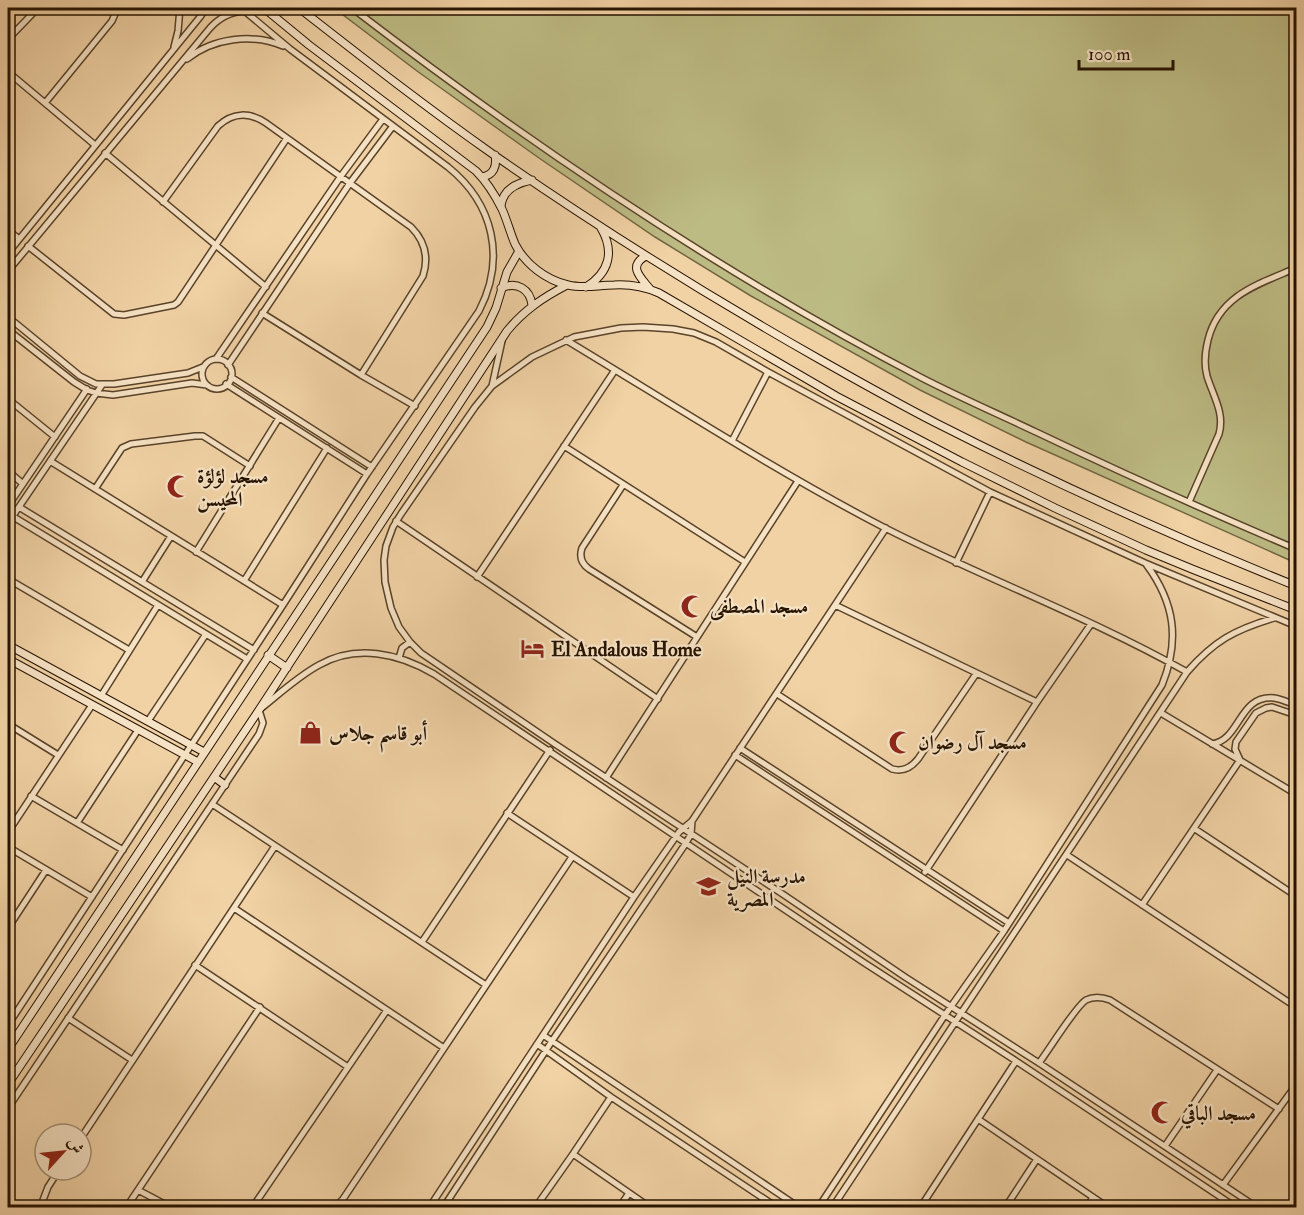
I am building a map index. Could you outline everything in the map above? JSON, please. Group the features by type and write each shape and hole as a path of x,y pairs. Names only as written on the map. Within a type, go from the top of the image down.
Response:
{"street":[{"path":"8,39 38,8"},
{"path":"45,103 112,21 116,8"},
{"path":"172,51 178,31 180,8"},
{"path":"264,8 482,177 501,208 519,251 537,270 551,279 567,285 586,287 621,284 650,290 668,297 836,396 990,476 1156,554 1296,610"},
{"path":"299,8 495,155 646,256 768,330 933,422 1020,465 1159,529 1296,586"},
{"path":"352,8 513,127 624,203 747,280 842,335 925,380 1159,490 1296,549"},
{"path":"8,271 181,64 211,20 242,9 290,49 456,174 477,199 490,228 493,249 492,271 484,302 479,311 367,474 185,756 9,1021"},
{"path":"8,253 204,10 211,20"},
{"path":"181,64 214,44 240,39 266,40 290,49"},
{"path":"8,72 95,145"},
{"path":"163,202 218,126 231,117 249,115 258,118 411,226 421,238 426,253 426,268 361,375"},
{"path":"216,359 341,176 383,119"},
{"path":"228,365 350,183 393,126"},
{"path":"28,246 114,314 124,315 174,305 287,138"},
{"path":"105,153 266,287"},
{"path":"482,177 493,172 496,163 495,155"},
{"path":"501,208 502,200 508,190 532,180"},
{"path":"586,287 598,277 609,258 607,242 600,226"},
{"path":"8,230 19,239"},
{"path":"8,1049 487,327 496,308 510,265 519,251"},
{"path":"646,256 639,260 636,268 650,290"},
{"path":"1189,502 1221,427 1219,409 1206,373 1205,360 1215,321 1232,300 1242,292 1296,268"},
{"path":"501,288 511,285 522,288 529,295 532,305"},
{"path":"8,1084 287,668 502,339 532,305 567,285"},
{"path":"256,301 266,307"},
{"path":"262,313 415,406"},
{"path":"8,317 90,382 102,385 114,384 188,373 216,359 228,365 231,377 226,384 218,388 192,383 113,395 96,393 74,382 8,330"},
{"path":"1258,1208 431,661 410,642 395,618 388,598 384,560 386,546 396,521 492,386 532,357 574,337 621,328 673,329 694,333 716,342 990,492 1145,563 1296,626"},
{"path":"492,386 502,339"},
{"path":"566,340 798,481 956,563 1091,624 1187,672"},
{"path":"203,367 203,378 207,385"},
{"path":"477,577 615,370"},
{"path":"732,441 768,372"},
{"path":"231,377 372,467"},
{"path":"8,506 87,390 90,382"},
{"path":"226,384 367,474"},
{"path":"8,523 102,385"},
{"path":"8,399 55,437"},
{"path":"196,552 279,418"},
{"path":"95,489 122,448 131,444 203,436 250,466"},
{"path":"564,446 745,562"},
{"path":"244,581 327,448"},
{"path":"50,461 283,605"},
{"path":"8,471 23,483"},
{"path":"606,778 798,481"},
{"path":"623,485 582,548 580,552 582,561 589,569 697,637"},
{"path":"956,563 990,492"},
{"path":"19,507 254,650"},
{"path":"12,516 247,659"},
{"path":"396,521 658,699"},
{"path":"429,1208 634,897 676,837 692,821 886,528"},
{"path":"142,582 171,536"},
{"path":"818,1208 1004,931 1162,686 1170,663 1173,641 1171,613 1161,587 1145,563"},
{"path":"8,579 129,650"},
{"path":"101,696 158,605"},
{"path":"835,605 1037,702"},
{"path":"832,1208 1187,672 1200,657 1225,637 1274,618"},
{"path":"921,877 1091,624"},
{"path":"148,722 206,634"},
{"path":"399,658 402,648 410,642"},
{"path":"8,646 204,752"},
{"path":"259,710 308,671 326,661 345,655 382,654 415,664 434,674 872,968 1237,1208"},
{"path":"268,655 287,668"},
{"path":"8,659 198,762"},
{"path":"777,693 897,771 914,764 976,674"},
{"path":"1212,744 1228,737 1245,712 1257,701 1273,698 1296,705"},
{"path":"8,832 92,705"},
{"path":"1240,760 1235,748 1236,742 1256,713 1272,707 1296,715"},
{"path":"8,1107 261,730 262,718 259,710"},
{"path":"1161,712 1296,794"},
{"path":"9,726 58,755"},
{"path":"77,823 138,730"},
{"path":"422,942 555,744"},
{"path":"740,748 1009,923"},
{"path":"735,755 1004,931"},
{"path":"1142,905 1240,760"},
{"path":"214,777 225,785"},
{"path":"31,796 123,850"},
{"path":"212,804 486,985"},
{"path":"507,813 634,897"},
{"path":"1075,820 1086,826"},
{"path":"443,1208 552,1041 686,843 691,834 692,821"},
{"path":"1195,829 1296,896"},
{"path":"91,1122 275,846"},
{"path":"8,847 92,897"},
{"path":"1067,855 1296,1006"},
{"path":"337,1208 572,857"},
{"path":"8,928 46,870"},
{"path":"234,908 444,1048"},
{"path":"195,965 348,1067"},
{"path":"1039,1063 1080,1005 1097,997 1110,1000 1279,1109"},
{"path":"126,1208 260,1007"},
{"path":"8,1010 15,1014"},
{"path":"252,1208 387,1010"},
{"path":"68,1018 132,1060"},
{"path":"543,1035 800,1208"},
{"path":"537,1044 610,1097 778,1208"},
{"path":"920,1208 1016,1061"},
{"path":"1165,1146 1217,1070"},
{"path":"1223,1185 1296,1085"},
{"path":"535,1208 610,1097"},
{"path":"978,1119 1109,1208"},
{"path":"573,1154 651,1208"},
{"path":"1170,1163 1176,1154"},
{"path":"1005,1208 1038,1159"},
{"path":"40,1208 52,1182"},
{"path":"138,1190 171,1208"},
{"path":"619,1208 629,1193"},
{"path":"1087,1208 1094,1197"},
{"path":"341,1201 351,1208"}],"shaded area":[{"path":"334,8 1296,8 1296,563 1026,442 920,390 751,296 655,237 539,158 417,71"}],"place":[{"name":"مسجد لؤلؤة المحيسن","path":"179,487"},
{"name":"مسجد المصطفى","path":"692,606"},
{"name":"El Andalous Home","path":"533,649"},
{"name":"أبو قاسم جلاس","path":"311,733"},
{"name":"مسجد آل رضوان","path":"900,742"},
{"name":"مدرسة النيل المصرية","path":"709,887"},
{"name":"مسجد الباقي","path":"1163,1113"}]}
